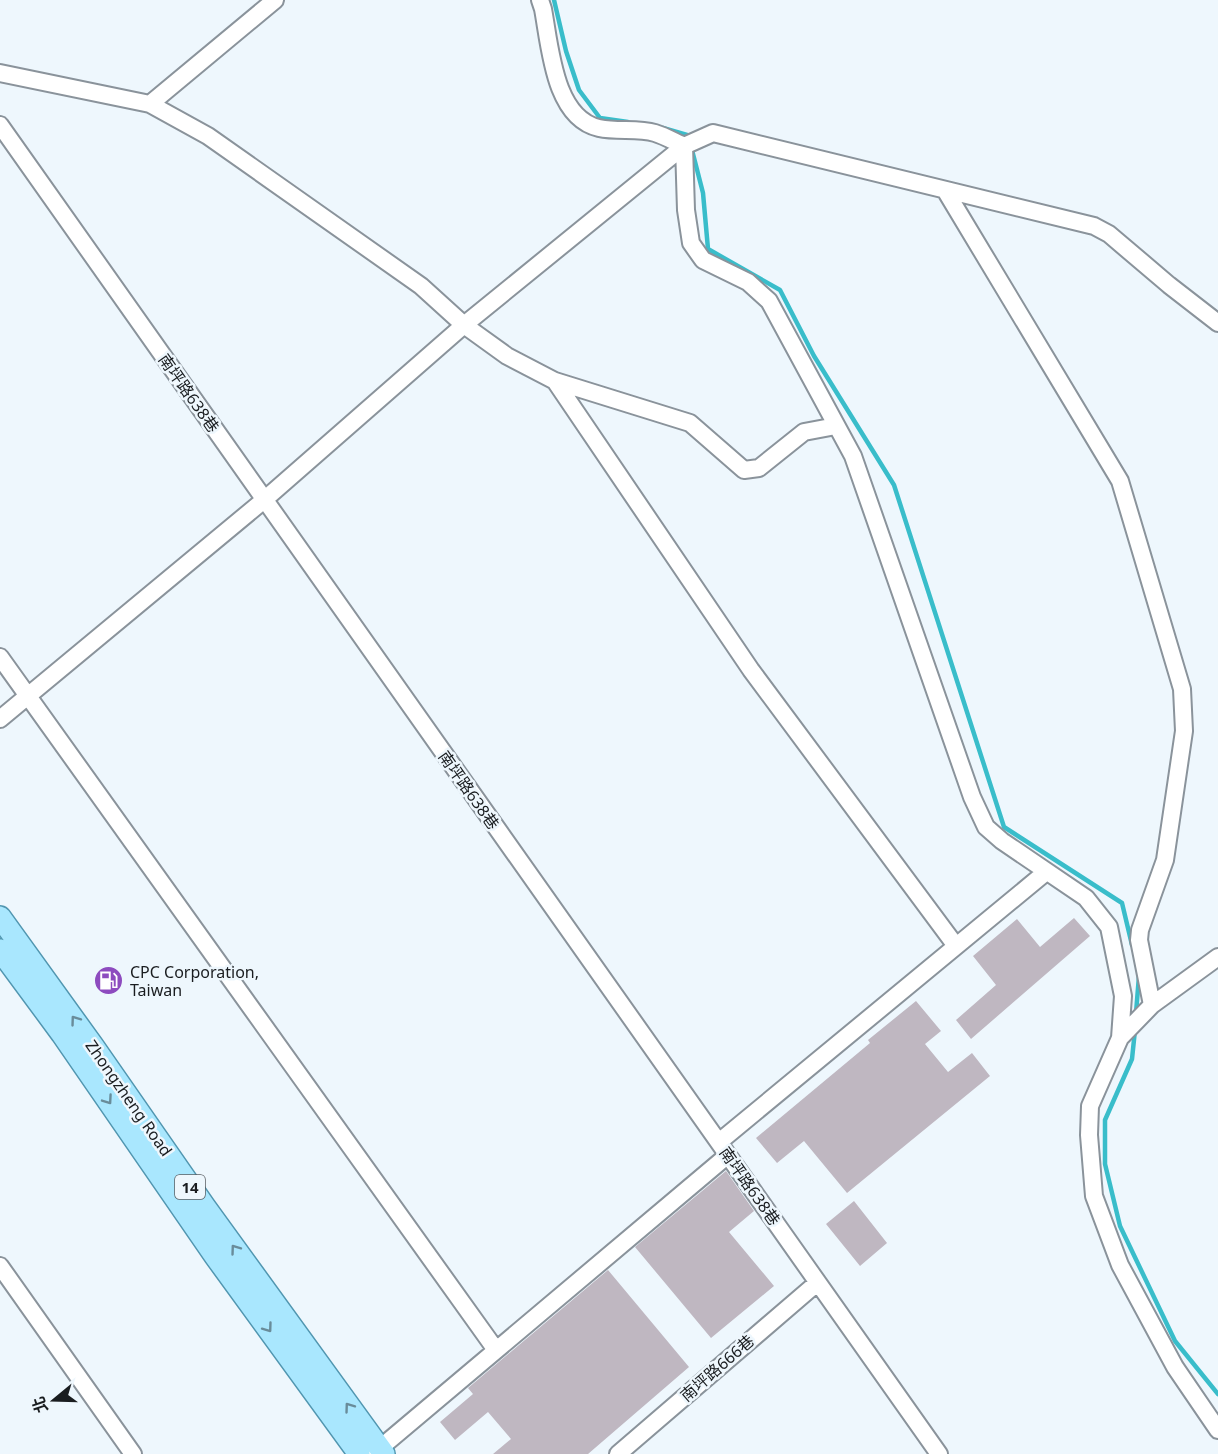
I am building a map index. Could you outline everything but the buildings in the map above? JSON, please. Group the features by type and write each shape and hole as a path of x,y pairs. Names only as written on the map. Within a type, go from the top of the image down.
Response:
{"main road":[{"name":"Zhongzheng Road","path":"0,917 379,1452"},
{"name":"Zhongzheng Road","path":"0,950 62,1034 215,1256 359,1454"}],"street":[{"path":"150,104 275,0"},
{"path":"540,0 555,77 564,99 577,116 597,128 653,132 684,146"},
{"path":"0,73 150,104 208,136 411,279 464,325 507,356 555,381 690,423 744,470 759,468 804,432 836,426"},
{"name":"南坪路638巷","path":"0,125 939,1454"},
{"path":"0,719 264,500 464,325 684,146 713,133 1094,226 1109,234 1218,323"},
{"path":"684,146 686,210 691,243 703,260 748,282 769,301 853,456 972,797 986,827 1002,841 1086,898 1109,927 1123,996 1120,1038 1090,1106 1089,1135 1094,1196 1120,1265 1175,1367 1218,1430"},
{"path":"945,190 1120,481 1182,689 1184,731 1165,860 1140,930 1139,940 1152,1005"},
{"path":"555,381 751,670 956,946"},
{"path":"0,657 496,1350"},
{"path":"379,1452 723,1148 956,946 1046,872"},
{"path":"1120,1038 1152,1005 1218,957"},
{"path":"0,1266 133,1454"},
{"name":"南坪路666巷","path":"618,1454 817,1283"}],"waterway":[{"path":"554,0 566,51 579,90 600,118 628,122"},
{"path":"663,128 687,135 689,139"},
{"path":"692,150 703,193 708,249 780,290 814,356 894,485 1004,827 1122,903 1132,945"},
{"path":"1136,1013 1139,976"},
{"path":"1135,1030 1132,1059 1105,1120 1105,1164 1120,1226 1175,1341 1218,1394"}],"place":[{"name":"CPC Corporation, Taiwan","path":"109,981"}]}
